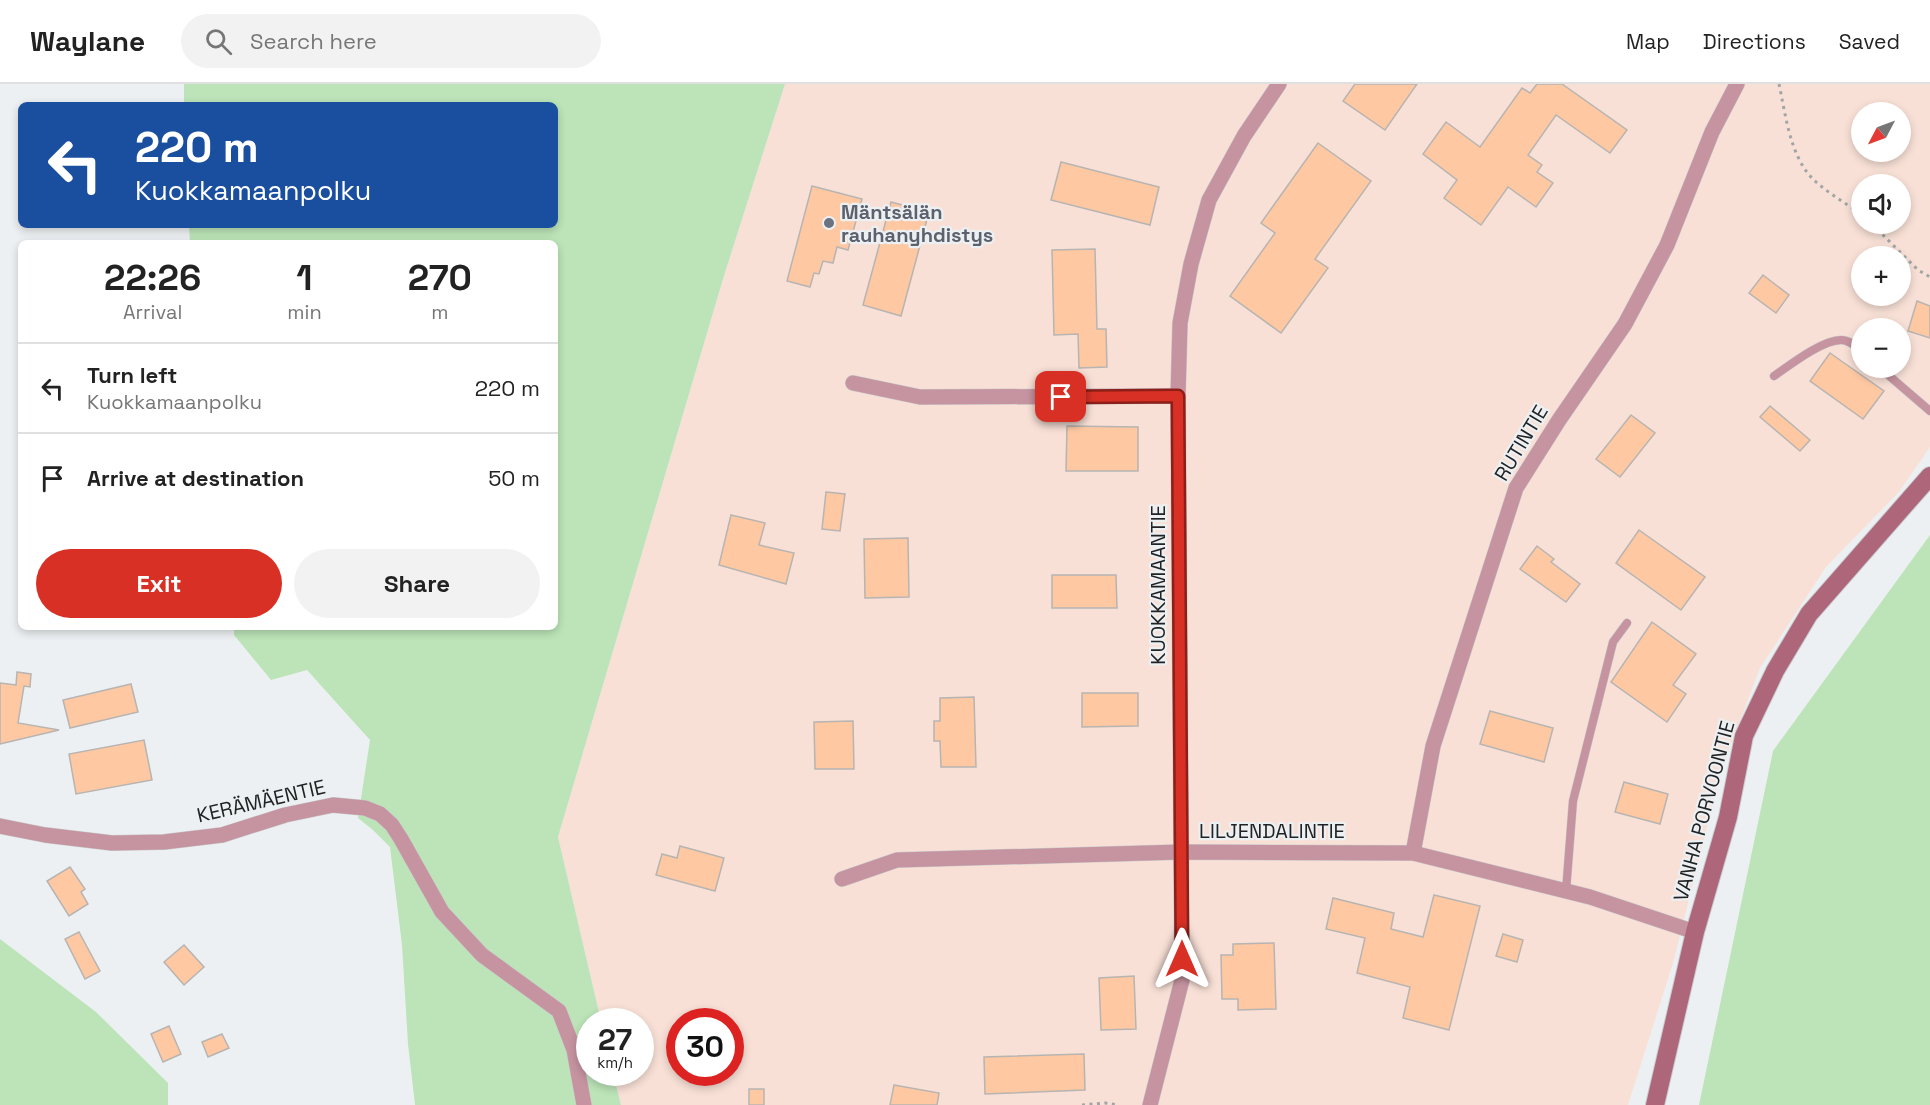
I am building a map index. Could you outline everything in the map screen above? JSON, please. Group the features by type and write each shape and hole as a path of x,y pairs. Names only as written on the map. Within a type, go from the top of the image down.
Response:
{"main road":[{"name":"VANHA PORVOONTIE","path":"1655,1105 1695,932 1728,817 1744,736 1775,671 1809,614 1930,476"}],"street":[{"name":"KUOKKAMAANTIE","path":"1150,1105 1182,980 1178,396 1180,323 1191,264 1209,200 1244,136 1279,84"},
{"name":"RUTINTIE","path":"1413,853 1433,746 1516,488 1559,420 1625,324 1667,245 1712,132 1737,84"},
{"path":"854,382 921,397 1178,396"},
{"name":"KERÄMÄENTIE","path":"0,826 45,835 112,843 164,842 222,835 285,815 333,805 365,808 380,814 402,839 442,912 482,955 559,1011 574,1050 584,1105"},
{"name":"LILJENDALINTIE","path":"842,879 897,860 1181,852 1413,853 1590,897 1695,932"}],"lane":[{"path":"1774,375 1822,345 1841,340 1851,344"},
{"path":"1892,378 1930,411"},
{"path":"1566,891 1573,801 1613,642 1627,623"}],"path":[{"path":"1779,84 1793,144 1805,170 1815,182 1851,207"},
{"path":"1882,234 1918,270 1930,277"},
{"path":"1082,1105 1106,1102 1118,1105"}],"shaded area":[{"path":"785,84 1930,84 1930,447 1899,492 1826,567 1760,668 1721,771 1673,963 1628,1105 621,1105 616,1086 654,1086 654,1008 598,1008 558,837 723,279"}],"green space":[{"path":"184,84 785,84 723,279 558,837 598,1008 576,1008 576,1086 616,1086 621,1105 415,1105 408,1044 402,945 390,847 358,818 370,740 307,670 271,680 234,635 234,630 558,630 558,240 190,240 189,228 558,228 558,102 184,102"},
{"path":"1930,535 1930,1105 1699,1105 1773,751"},
{"path":"0,939 96,1012 168,1083 168,1105 0,1105"}],"building":[{"path":"1355,84 1417,84 1385,130 1343,101"},
{"path":"1537,84 1562,84 1627,130 1610,153 1556,115 1528,155 1542,165 1537,172 1553,183 1536,207 1508,187 1481,225 1444,198 1457,180 1423,154 1446,122 1480,147 1522,88 1530,93"},
{"path":"1318,143 1371,181 1315,259 1328,268 1281,333 1230,296 1275,233 1261,223"},
{"path":"1061,162 1159,187 1150,225 1051,200"},
{"name":"Mäntsälän rauhanyhdistys","path":"812,186 862,199 848,250 837,247 833,263 823,261 819,274 814,273 810,287 787,281"},
{"path":"891,202 929,212 901,316 863,305"},
{"path":"1095,249 1097,329 1106,329 1107,367 1079,368 1078,334 1054,335 1052,250"},
{"path":"1763,275 1789,295 1776,313 1749,293"},
{"path":"1917,301 1930,306 1930,338 1911,332 1911,321"},
{"path":"1830,353 1851,368 1851,378 1866,378 1884,391 1863,419 1810,381"},
{"path":"1770,406 1810,440 1800,451 1760,417"},
{"path":"1631,415 1655,433 1620,477 1596,459"},
{"path":"1067,426 1138,427 1138,471 1066,471"},
{"path":"826,492 845,494 840,531 822,529"},
{"path":"731,515 765,523 759,545 794,553 786,584 719,565"},
{"path":"1639,530 1705,577 1681,610 1616,563"},
{"path":"908,538 909,597 865,598 864,539"},
{"path":"1537,546 1554,559 1551,562 1580,584 1566,602 1520,569"},
{"path":"1052,575 1116,575 1117,608 1052,608"},
{"path":"1652,622 1696,654 1673,685 1686,694 1667,722 1611,682"},
{"path":"17,672 31,674 30,687 24,686 18,723 59,730 0,744 0,683 16,685"},
{"path":"131,684 138,712 70,728 63,700"},
{"path":"1082,693 1138,693 1138,726 1082,727"},
{"path":"974,697 976,767 941,767 940,741 934,741 934,721 940,721 940,698"},
{"path":"1490,711 1553,728 1544,762 1480,744"},
{"path":"853,721 854,769 815,769 814,722"},
{"path":"144,740 152,780 76,794 69,754"},
{"path":"1624,782 1668,794 1660,824 1615,812"},
{"path":"680,846 724,858 715,891 656,875 662,854 677,858"},
{"path":"70,867 85,889 81,892 88,904 69,916 47,881"},
{"path":"1434,895 1480,906 1449,1030 1403,1018 1410,987 1357,973 1365,938 1326,929 1333,898 1394,913 1391,929 1423,937"},
{"path":"79,932 100,971 85,979 65,939"},
{"path":"1503,934 1523,940 1517,962 1496,956"},
{"path":"1274,943 1276,1009 1238,1010 1238,999 1222,999 1221,955 1233,955 1233,944"},
{"path":"184,945 204,967 184,985 164,962"},
{"path":"1134,976 1136,1029 1101,1030 1099,978"},
{"path":"169,1026 181,1054 163,1062 151,1034"},
{"path":"222,1034 229,1048 208,1057 202,1042"},
{"path":"1084,1054 1085,1090 985,1094 984,1057"},
{"path":"894,1085 939,1093 937,1105 890,1105"},
{"path":"749,1089 764,1089 764,1105 749,1105"}],"place":[{"name":"Mäntsälän rauhanyhdistys","path":"829,223"}],"route":[{"path":"1061,397 1178,396 1182,959"}]}
